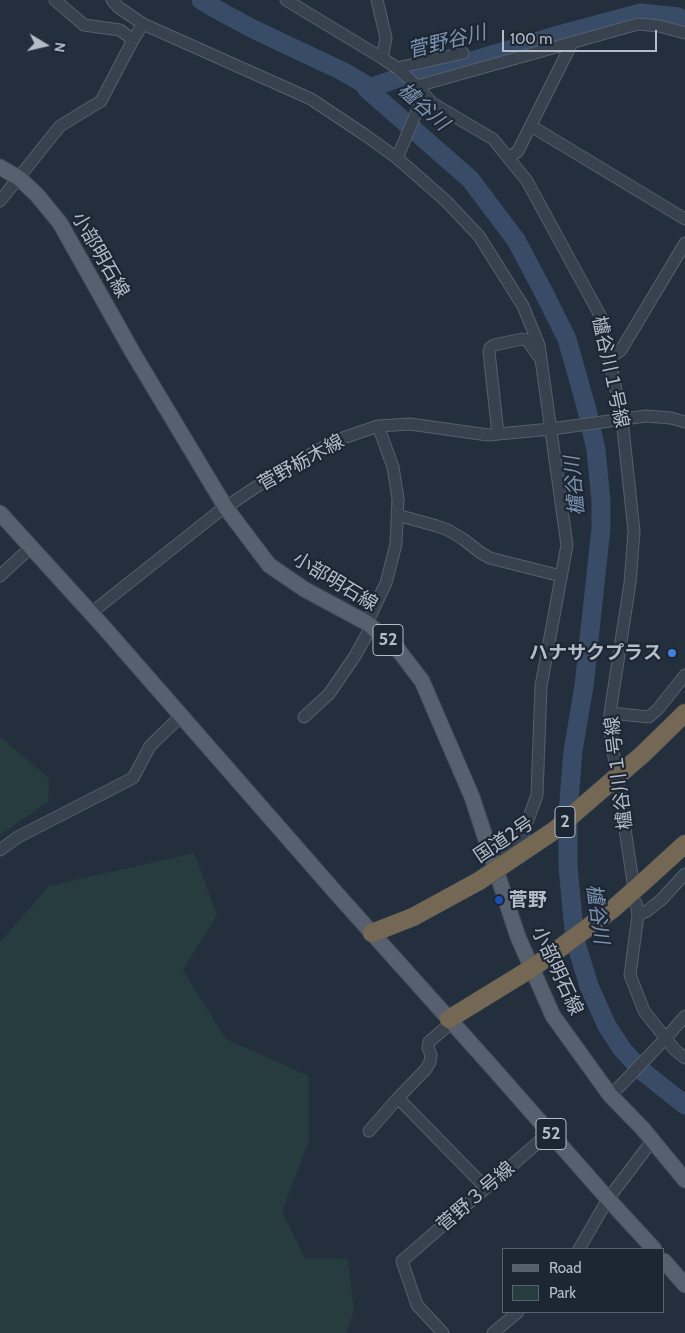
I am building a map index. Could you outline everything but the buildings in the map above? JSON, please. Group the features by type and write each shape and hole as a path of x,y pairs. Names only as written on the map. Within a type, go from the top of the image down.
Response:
{"highway":[{"name":"国道2号","path":"372,933 413,917 479,881 555,830 643,754 685,713"},
{"path":"450,1021 532,968 614,908 685,844"}],"main road":[{"name":"小部明石線","path":"0,168 19,178 37,195 60,223 133,353 226,508 269,565 304,589 369,625 396,647 422,681 472,797 518,937 553,1016 615,1091 652,1141 683,1175"},
{"name":"52","path":"0,513 91,613 372,933 653,1248"},
{"path":"665,1262 685,1285"}],"street":[{"path":"55,0 84,25 120,30 133,40"},
{"path":"112,0 118,7 143,24 311,99 365,134 397,158 446,201 479,236 523,306 539,345 567,545 542,686 537,795 519,844 493,862"},
{"name":"櫨谷川１号線","path":"286,0 397,68 432,103 493,139 528,181 601,317 622,419 634,531 630,583 610,713 610,730 633,882"},
{"path":"378,0 386,38 382,58"},
{"path":"0,201 60,126 100,101 143,24"},
{"path":"397,158 421,91 638,24 659,26 685,33"},
{"path":"509,158 518,151 572,43"},
{"path":"397,68 464,53"},
{"path":"531,126 685,219"},
{"path":"610,358 621,350 685,243"},
{"path":"498,434 490,348 494,345 522,339 527,340 541,360"},
{"path":"622,419 646,416 672,418 685,422"},
{"name":"菅野栃木線","path":"91,613 217,513 280,471 337,440 378,426 410,424 488,435 551,429 622,419"},
{"path":"304,717 329,694 355,656 386,583 396,544 398,499 393,467 378,426"},
{"path":"397,515 448,530 490,558 561,576"},
{"path":"0,576 31,547"},
{"path":"610,713 648,717 658,709 685,675"},
{"path":"0,850 18,836 133,778 150,746 181,716"},
{"path":"685,874 661,900 647,911 637,909 630,975 644,1011 675,1050 685,1058"},
{"path":"615,1091 666,1039 685,1016"},
{"path":"369,1131 426,1069 431,1055 428,1048 429,1042 450,1021"},
{"path":"398,1098 486,1188"},
{"name":"菅野３号線","path":"443,1333 416,1305 402,1261 550,1132"},
{"path":"580,1248 608,1199 652,1141"},
{"path":"493,1333 517,1313"}],"green space":[{"path":"0,737 49,778 48,802 0,835"},
{"path":"194,853 217,915 183,970 226,1039 309,1076 309,1141 282,1211 305,1258 348,1259 354,1310 347,1333 0,1333 0,942 49,886"}],"waterway":[{"name":"櫨谷川","path":"201,0 253,29 342,71 363,83 367,89 470,179 516,240 567,339 596,450 601,501 601,528 584,686 573,751 568,813 568,867 575,940 589,986 607,1026 622,1049 641,1070 685,1105"},
{"name":"菅野谷川","path":"367,89 421,70 461,64 641,13 678,17 685,20"}],"place":[{"name":"ハナサクプラス","path":"672,653"},
{"name":"菅野","path":"499,900"}]}
